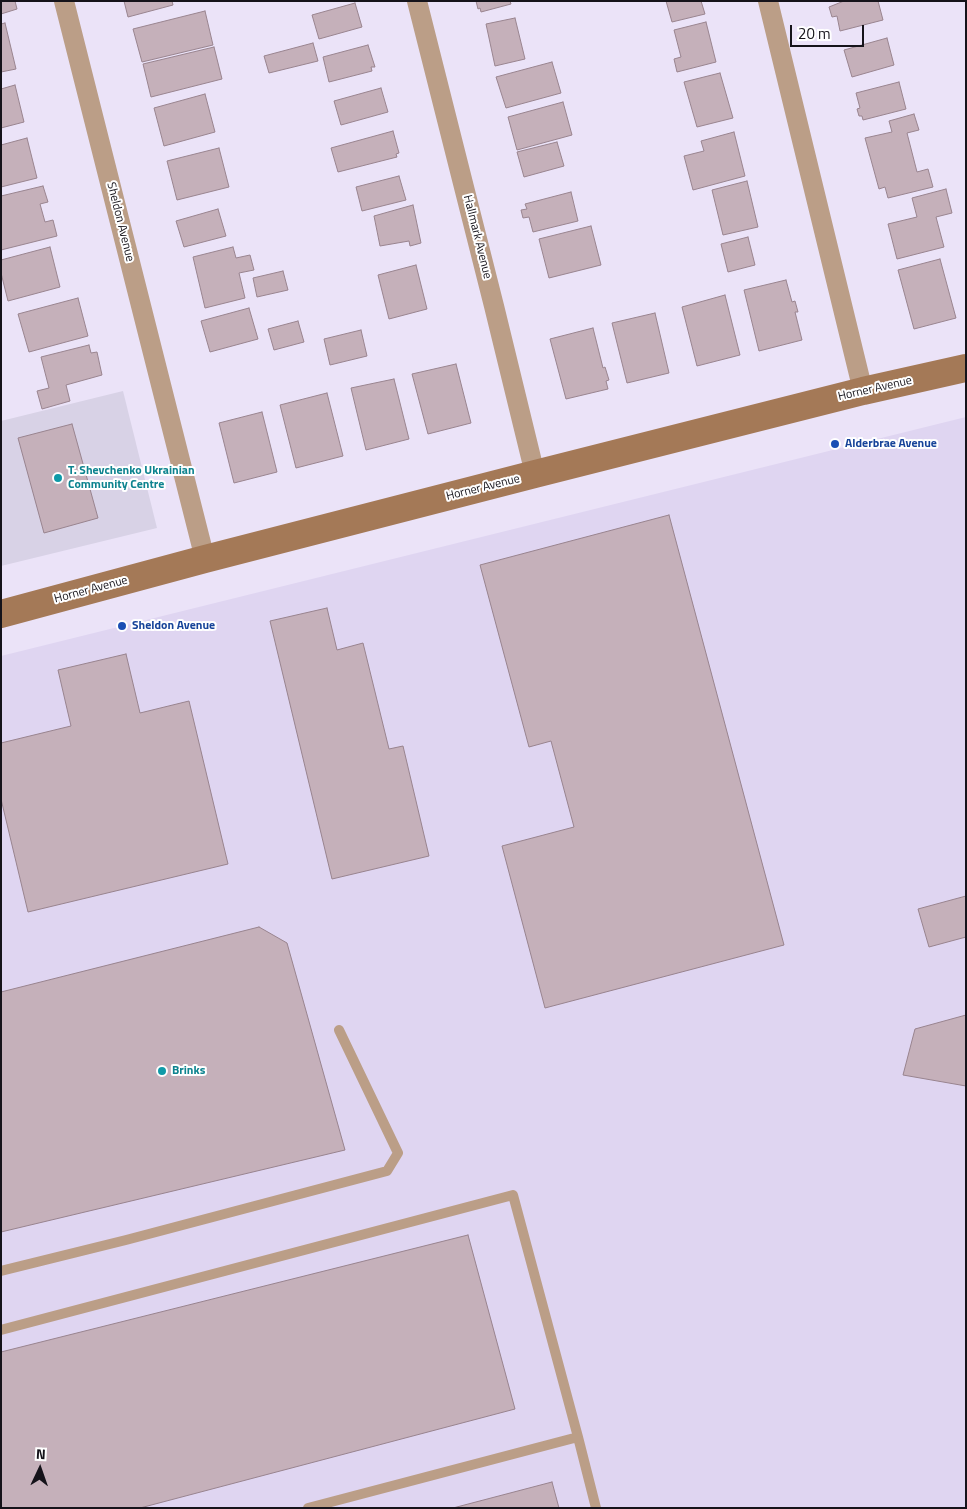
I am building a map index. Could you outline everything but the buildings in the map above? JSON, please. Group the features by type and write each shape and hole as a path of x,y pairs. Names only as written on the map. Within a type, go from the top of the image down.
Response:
{"main road":[{"name":"Horner Avenue","path":"1,614 535,474 863,391 966,368"}],"street":[{"name":"Sheldon Avenue","path":"64,1 205,559"},
{"name":"Hallmark Avenue","path":"417,1 535,474"},
{"path":"768,1 863,391"}],"lane":[{"path":"1,1271 387,1171 398,1153 339,1030"},
{"path":"1,1330 513,1195 596,1508"},
{"path":"308,1508 578,1437"}],"shaded area":[{"path":"123,391 157,528 1,566 1,421"},
{"path":"966,417 966,1508 1,1508 1,656"}],"place":[{"name":"Alderbrae Avenue","path":"835,444"},
{"name":"T. Shevchenko Ukrainian Community Centre","path":"58,478"},
{"name":"Sheldon Avenue","path":"122,626"},
{"name":"Brinks","path":"162,1071"}]}
